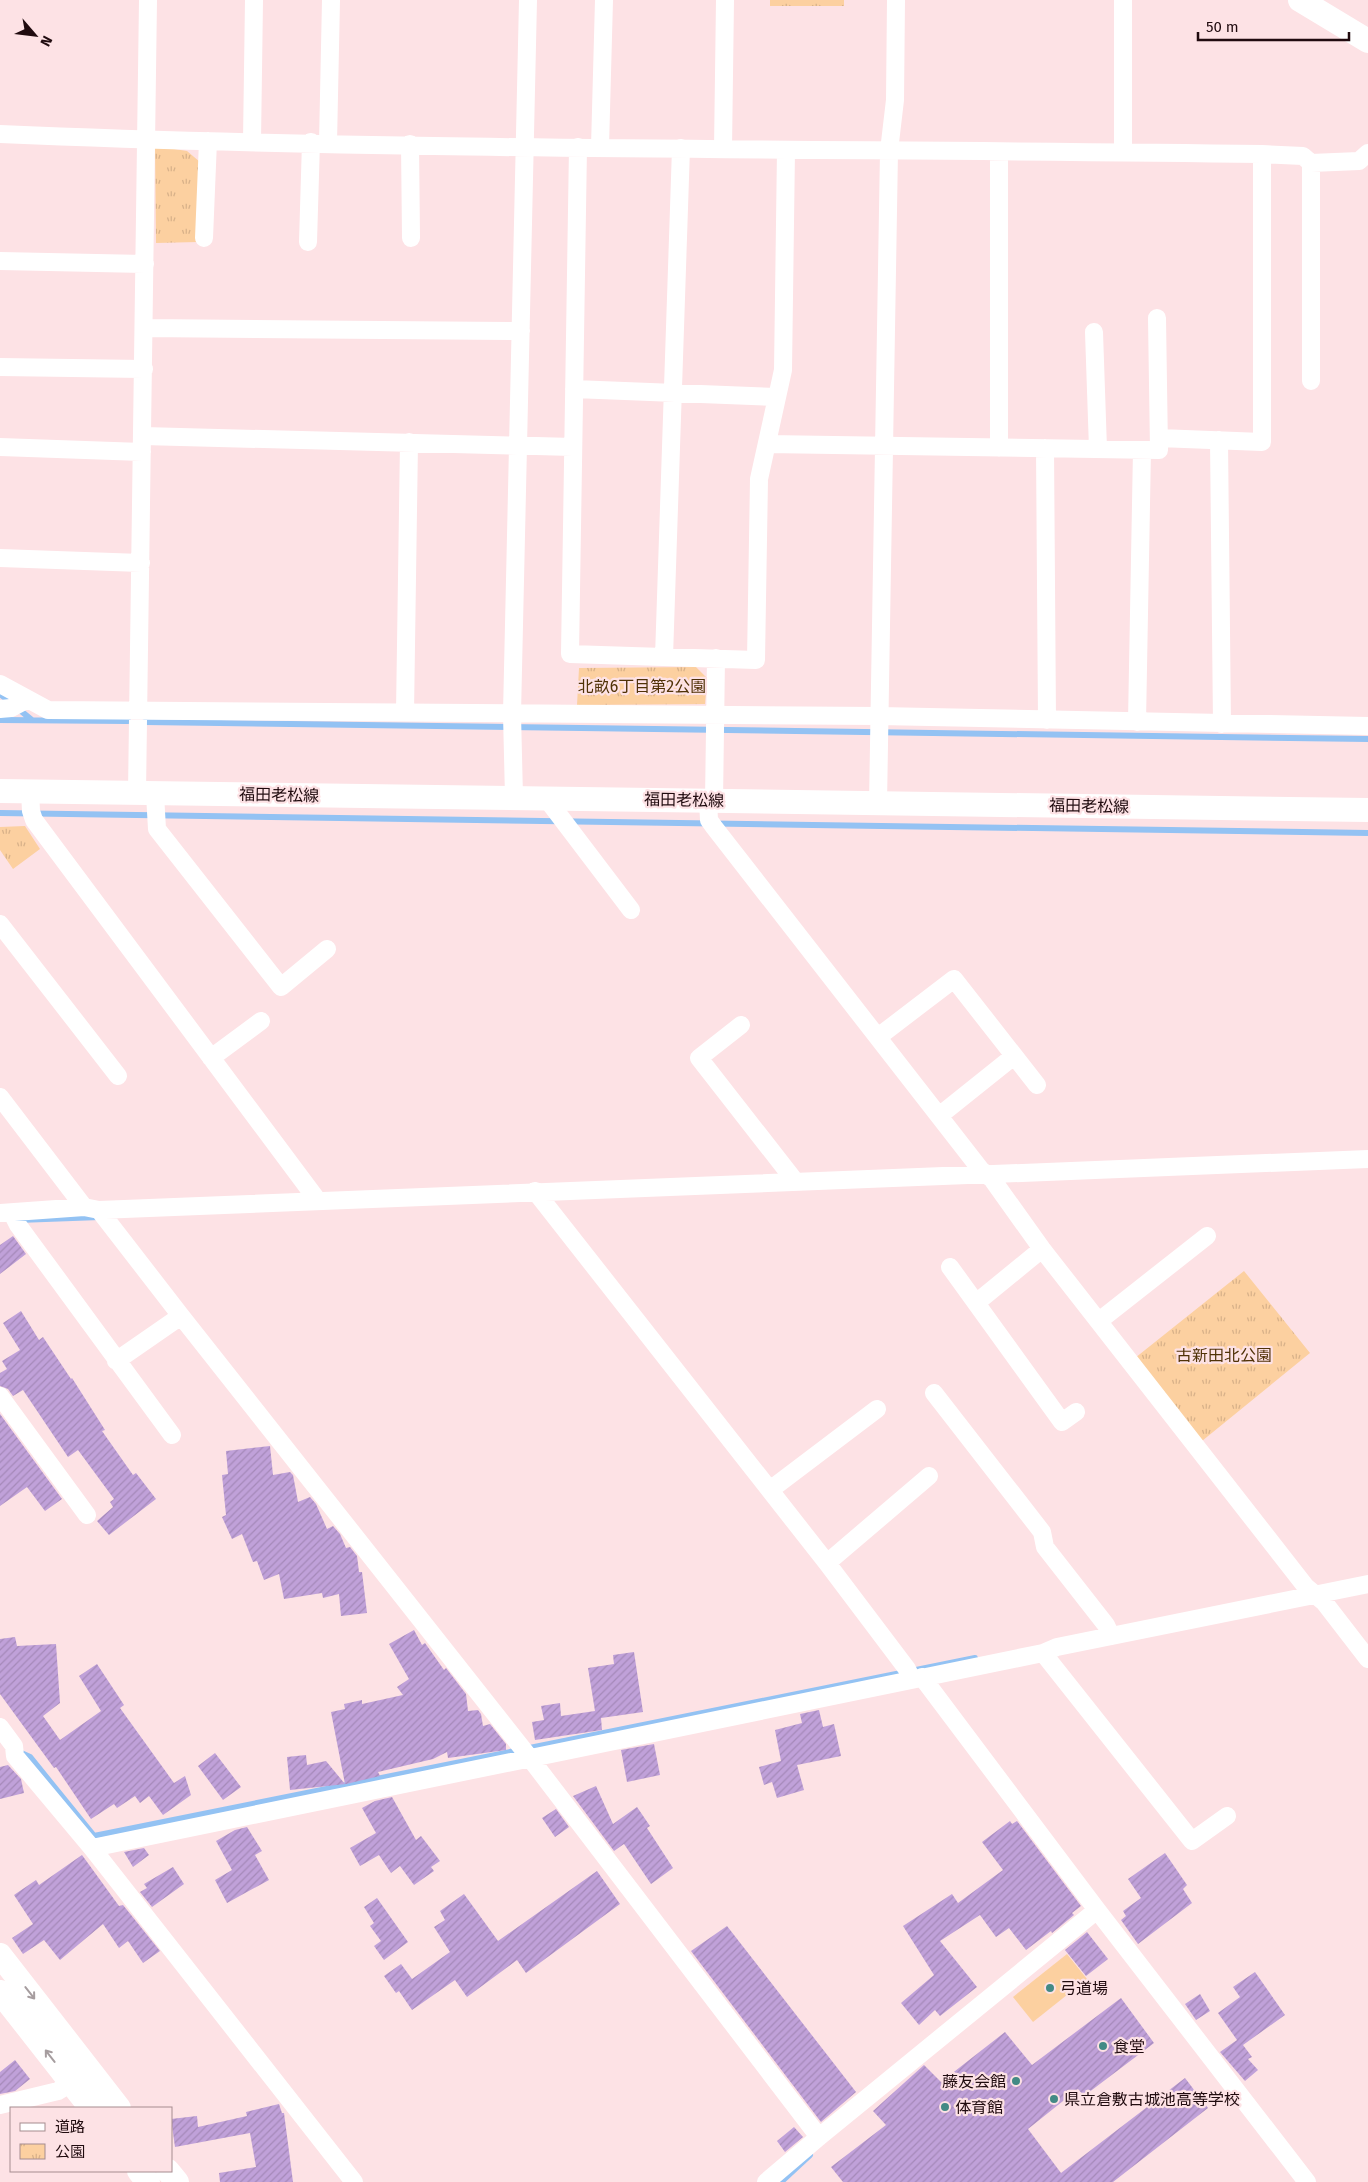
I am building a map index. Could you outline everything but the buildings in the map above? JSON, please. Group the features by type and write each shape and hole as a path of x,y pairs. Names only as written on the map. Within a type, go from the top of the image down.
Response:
{"main road":[{"path":"1300,0 1368,41"},
{"name":"福田老松線","path":"0,791 31,807 514,797 711,812 878,804 1368,810"},
{"path":"0,1955 118,2107"},
{"path":"0,1992 90,2107"},
{"path":"140,2172 148,2182"},
{"path":"169,2172 177,2182"}],"street":[{"path":"148,0 138,712 151,805 156,829 281,987 327,949"},
{"path":"252,142 254,0"},
{"path":"308,242 320,143 331,0"},
{"path":"514,797 512,722 528,0"},
{"path":"600,147 604,0"},
{"path":"723,149 725,0"},
{"path":"878,804 889,151 896,100 896,0"},
{"path":"1123,0 1123,152"},
{"path":"0,134 252,142 786,150 1262,154 1303,156 1311,163 1359,161 1368,153"},
{"path":"204,238 208,141"},
{"path":"410,144 411,238"},
{"path":"578,147 570,654 756,660 759,479 783,370 786,150"},
{"path":"664,657 681,148"},
{"path":"999,152 999,448"},
{"path":"1159,438 1262,442 1262,154"},
{"path":"1311,163 1311,381"},
{"path":"0,261 145,264"},
{"path":"767,444 1159,450 1157,318"},
{"path":"144,328 521,331"},
{"path":"1094,332 1098,449"},
{"path":"0,367 144,368"},
{"path":"574,389 777,397"},
{"path":"1219,440 1222,724"},
{"path":"0,447 408,442 573,447"},
{"path":"406,713 408,442"},
{"path":"1045,448 1047,720"},
{"path":"1137,722 1142,450"},
{"path":"0,558 141,562"},
{"path":"716,658 711,812 878,1037 991,1179 1042,1249 1312,1592 1324,1602 1368,1659"},
{"path":"0,684 16,705 48,710 406,713 512,722 879,726 1047,720 1368,726"},
{"path":"546,798 631,910"},
{"path":"31,807 211,1058 318,1201"},
{"path":"0,924 118,1076"},
{"path":"878,1037 954,979 1037,1085"},
{"path":"211,1058 260,1021"},
{"path":"741,1025 699,1058 795,1181"},
{"path":"939,1116 1014,1056"},
{"path":"0,1097 99,1213 525,1751 819,2137"},
{"path":"11,1217 318,1201 539,1197 795,1181 991,1179 1368,1159"},
{"path":"539,1197 827,1563 1307,2182"},
{"path":"11,1217 172,1435"},
{"path":"1099,1321 1207,1236"},
{"path":"976,1303 1042,1249"},
{"path":"950,1267 1062,1422 1076,1412"},
{"path":"116,1361 181,1316"},
{"path":"934,1393 1042,1532 1046,1547 1109,1631"},
{"path":"0,1396 87,1515"},
{"path":"770,1490 877,1409"},
{"path":"827,1563 929,1476"},
{"path":"92,1848 525,1751 913,1675 1042,1653 1109,1631 1312,1592 1368,1584"},
{"path":"1042,1653 1192,1841 1227,1816"},
{"path":"0,1727 11,1752 92,1848 354,2182"},
{"path":"766,2182 1097,1910"},
{"path":"0,2104 51,2094 71,2083"}],"green space":[{"path":"770,0 844,0 844,6 770,6"},
{"path":"155,146 187,151 200,162 198,242 156,243"},
{"name":"北畝6丁目第2公園","path":"696,667 707,678 705,704 577,705 579,668"},
{"path":"25,826 40,849 13,869 0,850 0,827"},
{"name":"古新田北公園","path":"1244,1271 1310,1353 1202,1441 1135,1358"},
{"name":"弓道場","path":"1067,1954 1087,1979 1033,2022 1013,1997"}],"waterway":[{"path":"0,694 32,720"},
{"path":"0,720 128,721"},
{"path":"145,722 1368,739"},
{"path":"0,813 1368,833"},
{"path":"18,1220 100,1217"},
{"path":"916,1670 975,1658"},
{"path":"19,1752 30,1757 94,1836 906,1672"},
{"path":"781,2182 810,2155"}],"place":[{"name":"弓道場","path":"1050,1988"},
{"name":"食堂","path":"1103,2046"},
{"name":"藤友会館","path":"1016,2081"},
{"name":"県立倉敷古城池高等学校","path":"1054,2099"},
{"name":"体育館","path":"945,2107"}]}
